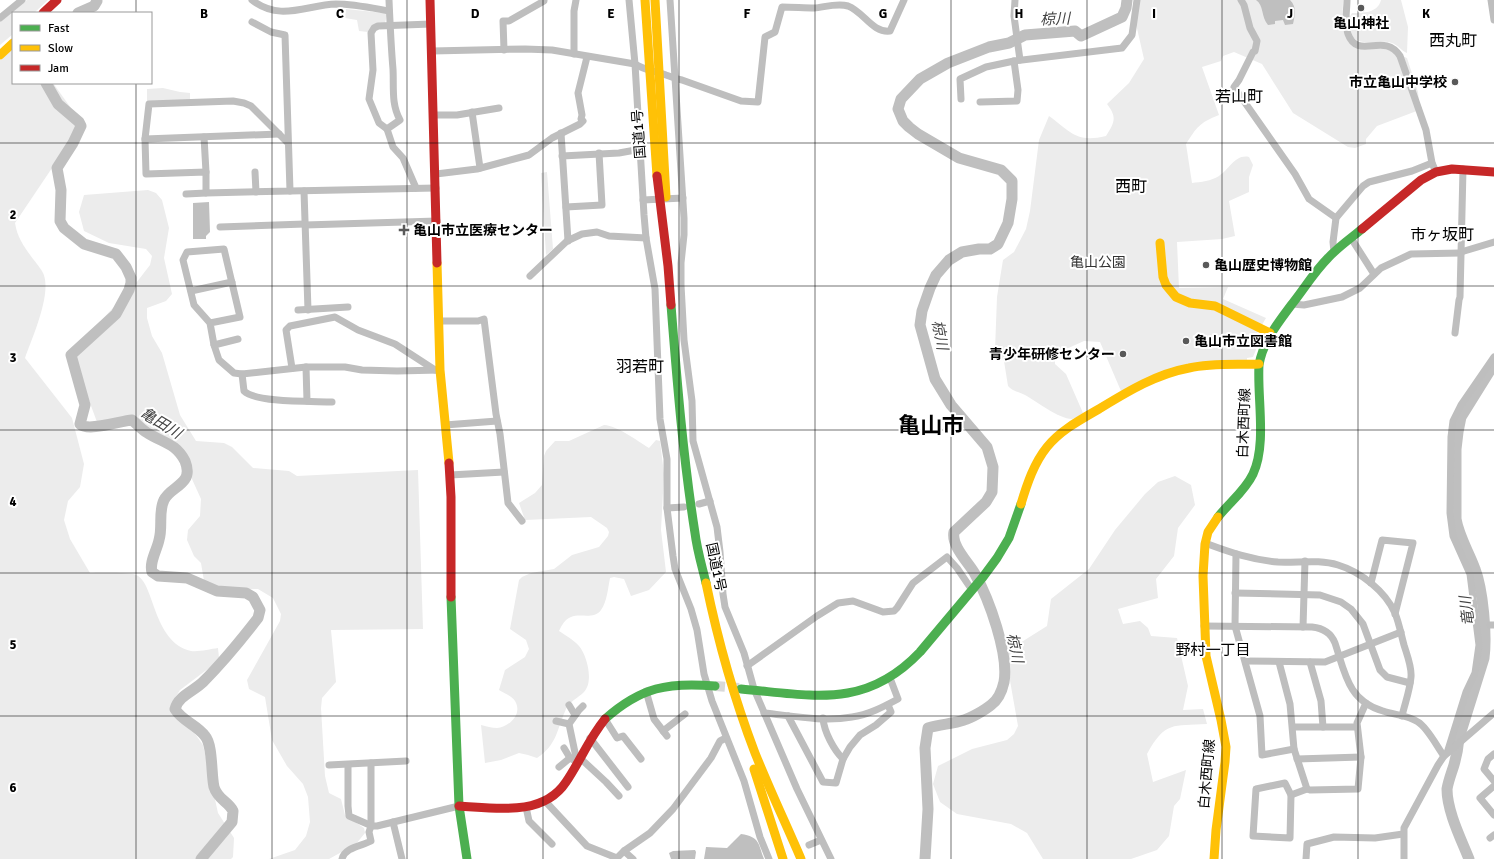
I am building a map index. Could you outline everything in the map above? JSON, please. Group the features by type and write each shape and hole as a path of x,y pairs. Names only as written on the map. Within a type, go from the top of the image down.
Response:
{"main road":[{"path":"44,12 57,0"},
{"path":"430,0 437,220 439,321 438,370 450,475 452,522 451,616 459,806 467,859"},
{"name":"国道1号","path":"645,0 656,172 668,266 680,412 692,513 712,618 726,666 755,752 801,859"},
{"name":"国道1号","path":"655,0 666,171 668,266"},
{"path":"0,55 12,44"},
{"name":"白木西町線","path":"1214,859 1215,833 1225,763 1226,744 1207,657 1204,626 1203,580 1205,543 1212,526 1247,486 1257,464 1260,448 1259,364 1263,350 1270,333 1320,264 1421,180 1436,172 1452,169 1494,172"},
{"path":"1160,243 1163,277 1166,285 1176,297 1190,303 1215,306 1270,333"},
{"path":"741,689 754,689 814,696 839,696 864,691 890,678 913,659 999,556 1010,536 1036,462 1046,447 1063,431 1142,384 1166,374 1198,366 1259,364"},
{"path":"726,666 727,683 731,699 783,859"},
{"path":"459,806 526,807 545,801 560,790 568,780 576,759 590,738 605,719 622,704 646,691 678,684 711,686"},
{"path":"755,752 761,755 810,859"}],"street":[{"path":"0,18 22,0"},
{"path":"252,0 262,6 276,11 286,12 338,4 389,10"},
{"path":"387,129 400,120 396,112 392,92 393,71 389,0"},
{"path":"504,50 503,21 509,20 544,0"},
{"path":"574,54 574,11 576,0"},
{"path":"629,0 638,66 641,149 646,200 646,238 656,296 660,419 668,465 667,508 669,533 675,569 691,609 726,738 744,781 760,837 770,859"},
{"path":"670,0 676,79 684,235 681,263 684,340 692,401 693,441 717,527 725,607 744,653 754,689 764,714 797,789 831,859"},
{"path":"432,51 525,49 552,50 638,66 741,101 758,102 765,37 775,32 782,7 812,8 838,5 846,6 852,8 883,32 890,31 904,0"},
{"path":"980,102 1017,101 1018,49 1014,16 1015,0"},
{"path":"961,99 959,81 962,77 986,67 1017,61 1122,48 1132,35 1137,0"},
{"path":"1241,0 1257,44 1255,51 1253,52 1234,87 1295,174 1309,199 1336,218"},
{"path":"1347,0 1346,29 1350,39 1356,44 1365,47 1388,45 1393,47 1400,56 1426,130 1432,163 1436,172"},
{"path":"1492,0 1494,20"},
{"path":"252,22 271,32 285,35 290,191"},
{"path":"416,188 403,158 393,147 387,129 379,123 369,99 373,70 371,36 374,28 390,25 431,24"},
{"path":"436,174 480,168 529,156 561,133 575,128 583,121 581,119 582,115 578,93 587,57"},
{"path":"206,172 146,174 145,139 149,104 233,101 244,103 251,106 288,143"},
{"path":"433,115 457,115 499,108"},
{"path":"472,112 480,168"},
{"path":"561,133 568,240"},
{"path":"145,139 279,134"},
{"path":"204,137 206,193"},
{"path":"562,156 619,153 641,149"},
{"path":"566,207 602,205 599,154"},
{"path":"1334,252 1333,242 1336,218 1358,190 1369,182 1412,171 1432,163"},
{"path":"1455,333 1460,297 1463,169"},
{"path":"255,172 256,192"},
{"path":"186,194 436,188"},
{"path":"304,191 308,310"},
{"path":"646,200 681,198"},
{"path":"220,227 437,220"},
{"path":"530,276 568,240 582,234 597,232 609,236 646,238"},
{"path":"1350,238 1374,274"},
{"path":"1292,304 1304,305 1342,297 1360,288 1381,268 1411,254 1461,252 1494,242"},
{"path":"210,323 240,317 224,249 187,252 182,260 194,306 210,323 214,345 219,360 234,373 242,374 306,367 345,367 362,370 438,370"},
{"path":"191,291 232,282"},
{"path":"298,310 348,307"},
{"path":"292,368 286,330 290,326 335,317 358,330 395,344 438,370"},
{"path":"439,321 478,321 484,319 508,503 522,521"},
{"path":"214,345 238,339"},
{"path":"1404,859 1403,834 1407,819 1447,753 1466,692 1477,665 1479,646 1470,574 1455,541 1451,523 1452,428 1461,405 1494,357"},
{"path":"306,367 307,401"},
{"path":"242,374 243,388 245,393 250,395 291,401 332,402"},
{"path":"445,425 497,422"},
{"path":"450,475 504,472"},
{"path":"699,504 710,502"},
{"path":"667,508 684,507"},
{"path":"1371,583 1382,540 1413,543 1395,614"},
{"path":"1205,543 1236,554 1277,562 1323,562 1354,572 1371,583 1386,600 1395,614 1409,663 1411,676 1402,716"},
{"path":"1236,554 1235,626 1246,661 1260,716 1262,755 1294,749"},
{"path":"747,666 817,616 838,603 853,601 883,612 894,611 900,604 908,588 947,557 973,588"},
{"path":"1302,627 1305,561"},
{"path":"1236,593 1320,595 1330,597 1341,602 1351,609 1363,624 1378,666 1384,674 1394,679 1410,683"},
{"path":"1204,626 1319,628 1329,634 1335,643 1350,687 1357,697 1366,704 1381,711 1418,722 1447,753"},
{"path":"1246,661 1325,662 1401,632"},
{"path":"1279,662 1290,704 1294,749 1307,789"},
{"path":"1310,662 1321,701 1323,727"},
{"path":"764,714 822,718 852,717 874,711 898,700 890,678"},
{"path":"646,691 654,719 665,733 686,714"},
{"path":"1291,795 1307,789 1358,789 1362,758 1356,727 1366,704"},
{"path":"788,716 823,782 836,783 844,759 850,747 860,735 876,725 891,712 888,705"},
{"path":"569,706 575,715"},
{"path":"576,759 569,724 583,706"},
{"path":"1447,753 1494,713"},
{"path":"822,718 823,725 838,754 844,759"},
{"path":"605,719 617,738 623,736 642,759"},
{"path":"556,721 569,724"},
{"path":"1293,727 1356,727"},
{"path":"590,738 628,787"},
{"path":"545,801 587,846 616,858 650,833 673,809 711,758 720,741 726,738"},
{"path":"564,748 606,782 619,796"},
{"path":"1494,754 1488,759 1484,769 1494,781"},
{"path":"1297,759 1362,758"},
{"path":"559,767 576,759"},
{"path":"329,765 406,761"},
{"path":"342,859 343,855 354,847 370,841 371,763"},
{"path":"348,764 349,816 371,826 377,826 459,806"},
{"path":"1285,783 1291,795 1290,838 1253,836 1256,789 1285,783"},
{"path":"1493,813 1480,798 1494,786"},
{"path":"526,807 529,821 552,844"},
{"path":"393,822 402,859"},
{"path":"1306,859 1307,844 1323,839 1334,837 1375,838 1403,834"},
{"path":"809,845 821,840"},
{"path":"624,851 633,859"}],"green space":[{"path":"27,0 48,0 35,12 12,12"},
{"name":"亀山公園","path":"1139,0 1343,0 1342,30 1355,48 1386,49 1407,58 1422,109 1377,126 1366,139 1366,144 1355,148 1348,147 1293,113 1262,64 1234,52 1223,56 1221,61 1202,67 1219,115 1199,126 1186,144 1192,183 1216,178 1240,158 1249,157 1253,165 1249,177 1249,192 1229,201 1235,236 1222,239 1177,242 1179,288 1228,287 1223,299 1266,318 1256,335 1258,343 1253,357 1247,358 1247,361 1219,361 1121,391 1100,342 1084,341 1055,354 1055,364 1066,374 1083,413 1072,419 1054,413 1008,386 1004,361 995,350 997,297 1003,260 1014,252 1026,229 1030,211 1039,140 1049,116 1074,135 1088,138 1106,136 1114,120 1107,104 1129,83 1144,59 1136,24"},
{"path":"1381,0 1401,0 1408,27 1407,53 1391,43 1359,41 1352,35 1349,22 1352,13 1373,10 1377,8"},
{"path":"346,9 384,13 387,15 385,23 368,32 359,31 357,20 345,18"},
{"path":"12,12 12,35 0,45 0,22"},
{"path":"12,49 12,84 54,84 73,111 79,130 77,139 52,168 15,223 22,243 42,271 45,279 44,302 41,314 25,358 72,418 84,464 80,487 68,501 64,520 70,539 90,573 121,573 136,575 142,580 147,589 161,625 178,645 191,651 218,648 219,658 213,665 180,690 175,698 183,717 203,745 218,813 234,838 233,857 231,859 0,859 0,60"},
{"path":"163,88 190,93 190,100 147,102 147,89"},
{"path":"547,172 553,249 546,255 541,173"},
{"path":"148,190 156,193 162,200 169,228 164,258 172,294 166,301 147,308 147,318 152,336 162,353 180,415 196,441 224,443 232,447 253,468 289,471 297,476 418,470 423,629 331,630 336,682 322,698 321,708 325,776 329,793 341,799 345,815 364,828 365,833 356,844 329,859 269,859 295,850 306,836 310,822 308,797 303,784 287,766 272,740 265,697 249,689 247,680 280,621 281,614 273,598 258,589 220,590 204,581 201,563 194,556 187,540 188,530 200,516 201,499 182,457 135,425 97,422 71,352 133,287 150,265 152,256 146,249 109,243 84,231 79,212 84,195"},
{"path":"604,425 615,428 633,437 649,448 656,440 660,441 664,474 661,530 666,572 649,590 631,596 624,579 614,577 610,578 605,603 598,613 591,616 575,616 565,621 559,631 575,642 585,656 589,675 587,688 566,709 553,742 544,753 537,758 519,753 501,760 485,763 481,725 497,728 506,725 514,719 517,706 514,699 499,690 505,670 525,657 529,649 526,640 510,629 519,580 531,573 554,569 572,555 599,547 608,536 609,532 607,528 591,517 525,520 519,503 535,493 542,485 544,456 546,451 555,441 569,441"},
{"path":"1175,476 1191,485 1195,505 1178,528 1174,556 1156,579 1158,598 1118,609 1123,624 1140,621 1148,628 1151,636 1177,638 1188,686 1183,710 1203,709 1207,724 1171,727 1159,736 1147,754 1153,782 1186,770 1180,799 1174,806 1169,836 1157,850 1131,859 1043,859 1027,833 1011,824 957,814 940,802 933,784 938,766 972,749 1007,740 1014,734 1018,726 1006,658 1009,650 1047,626 1051,599 1089,569 1115,530 1145,494 1158,482"}],"shaded area":[{"path":"1256,0 1290,0 1295,8 1293,24 1285,25 1283,20 1275,21 1275,24 1268,25 1259,2"},
{"path":"209,202 210,232 206,236 206,239 193,239 193,203"},
{"path":"741,834 755,839 764,859 704,859 706,847 727,848"},
{"path":"695,850 695,859 671,859 669,853 673,851"}],"waterway":[{"name":"椋川","path":"925,859 928,809 925,748 928,728 967,719 978,714 996,701 1004,682 1005,670 1001,642 992,612 975,574 958,549 954,537 954,532 986,502 992,492 993,467 987,447 951,405 935,379 920,325 922,311 930,288 936,275 949,260 962,252 990,249 998,244 1008,223 1012,199 1012,181 1001,170 959,158 918,134 903,121 898,109 901,99 920,79 948,63 989,47 1009,43 1025,35 1075,31 1081,36 1122,17 1126,8 1127,0"},
{"name":"亀田川","path":"80,12 94,6 97,1"},
{"name":"亀田川","path":"47,84 58,104 79,122 81,126 73,143 57,168 61,190 60,221 64,228 84,244 116,254 126,267 131,278 129,290 116,314 71,355 85,405 80,424 84,426 97,427 132,420 144,431 177,450 185,461 187,474 183,482 166,497 162,505 161,530 152,560 152,572 158,576 187,578 217,591 246,593 253,597 260,610 258,618 232,651 203,682 179,701 175,709 182,717 202,732 208,740 211,753 214,787 220,798 233,811 232,822 201,859"},
{"name":"竜川","path":"1469,859 1452,816 1447,789 1456,759 1459,738 1484,658 1485,637 1484,613 1478,578 1459,532 1456,519 1456,449 1461,417 1494,364"}],"tunnel":[{"path":"715,686 739,688"}],"traffic: fast":[{"path":"1218,517 1246,486 1253,474 1257,462 1261,435 1259,365 1264,348 1282,318 1318,269 1336,250 1362,229"},
{"path":"671,305 687,476 698,552 706,583"},
{"path":"741,689 791,694 836,694 858,691 879,683 899,670 920,652 983,577 997,558 1009,538 1021,504"},
{"path":"451,597 459,806 467,859"},
{"path":"605,719 618,708 631,700 643,693 656,689 683,685 715,686"}],"traffic: slow":[{"path":"645,0 657,176"},
{"path":"655,0 666,197"},
{"path":"0,55 12,44"},
{"path":"1160,243 1163,277 1166,285 1176,297 1190,303 1215,306 1270,333"},
{"path":"437,263 440,370 449,463"},
{"path":"1021,504 1028,481 1042,453 1052,441 1071,426 1120,396 1153,379 1189,368 1206,365 1259,364"},
{"path":"1214,859 1226,747 1206,656 1203,576 1205,544 1208,532 1218,517"},
{"path":"706,583 727,669 747,732 801,859"},
{"path":"754,769 783,859"}],"traffic: jam":[{"path":"44,12 57,0"},
{"path":"430,0 437,263"},
{"path":"1362,229 1421,180 1436,172 1452,169 1494,172"},
{"path":"657,176 668,266 671,305"},
{"path":"449,463 451,497 451,597"},
{"path":"459,806 503,809 532,806 545,801 556,793 566,782 605,719"}],"place":[{"name":"亀山神社","path":"1361,8"},
{"name":"市立亀山中学校","path":"1455,82"},
{"name":"亀山市立医療センター","path":"404,230"},
{"name":"亀山歴史博物館","path":"1206,265"},
{"name":"亀山市立図書館","path":"1186,341"},
{"name":"青少年研修センター","path":"1123,354"}],"district":[{"name":"西丸町","path":"1453,41"},
{"name":"若山町","path":"1239,97"},
{"name":"西町","path":"1131,187"},
{"name":"市ヶ坂町","path":"1442,235"},
{"name":"羽若町","path":"640,367"},
{"name":"亀山市","path":"931,425"},
{"name":"野村一丁目","path":"1213,650"}]}
